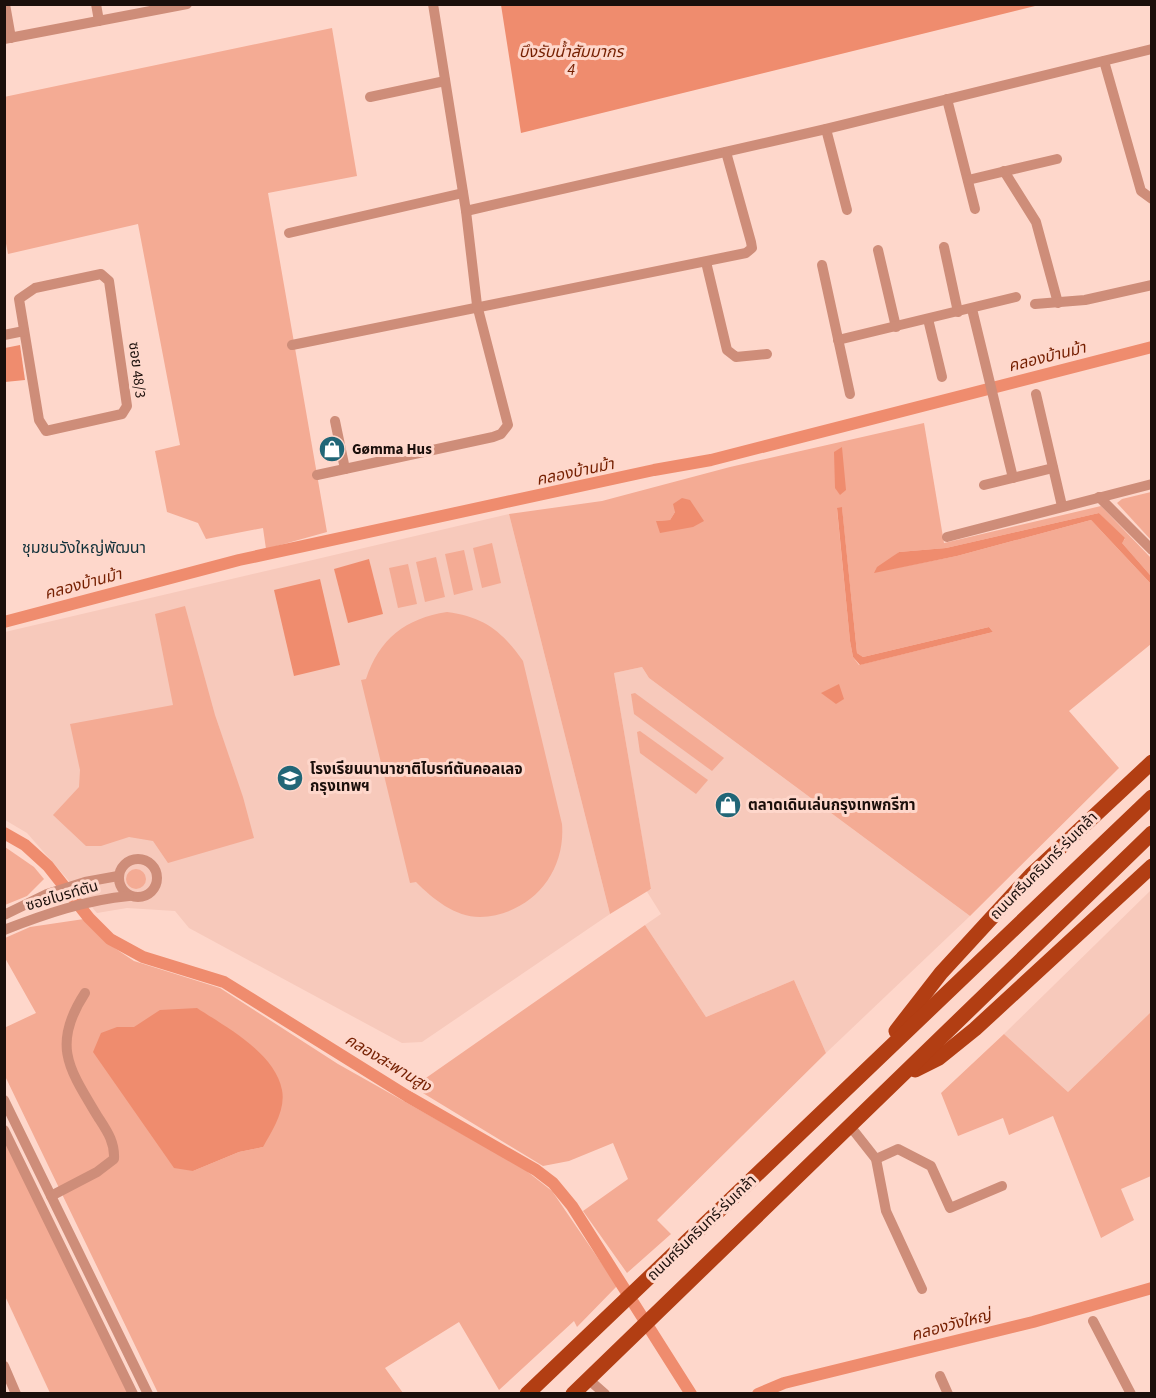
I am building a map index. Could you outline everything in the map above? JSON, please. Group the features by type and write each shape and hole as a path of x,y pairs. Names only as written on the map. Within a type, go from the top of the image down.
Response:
{"main road":[{"name":"ถนนศรีนครินทร์-ร่มเกล้า","path":"874,1060 941,973 1024,883 1152,762"},
{"name":"ถนนศรีนครินทร์-ร่มเกล้า","path":"527,1394 874,1060 953,990 1152,797"},
{"name":"ถนนศรีนครินทร์-ร่มเกล้า","path":"573,1394 1147,838"},
{"name":"ถนนศรีนครินทร์-ร่มเกล้า","path":"899,1079 939,1058 975,1029 1152,866"}],"street":[{"path":"5,4 8,38 187,4"},
{"path":"96,4 99,21"},
{"path":"317,475 493,437 506,429 507,415 477,305 466,211 433,4"},
{"path":"466,211 826,129 1152,49"},
{"path":"1104,61 1141,191 1152,199"},
{"path":"370,97 445,81"},
{"path":"947,99 975,209"},
{"path":"826,129 847,210"},
{"path":"292,345 477,305 746,253 752,248 726,152"},
{"path":"968,180 1058,159"},
{"path":"1004,171 1036,222 1058,303"},
{"path":"288,233 463,193"},
{"path":"944,247 958,312"},
{"path":"878,250 896,327"},
{"path":"706,262 727,350 736,357 767,354"},
{"path":"822,265 850,394"},
{"name":"ซอย 48/3","path":"101,274 107,277 126,399 125,411 56,430 43,429 39,420 24,331 19,299 28,290 101,274"},
{"path":"1035,304 1058,303 1152,285"},
{"path":"838,340 1016,297"},
{"path":"972,309 1013,478"},
{"path":"928,319 942,377"},
{"path":"4,335 24,331"},
{"path":"1036,394 1062,506"},
{"path":"335,421 345,469"},
{"path":"984,485 1053,468"},
{"path":"947,537 1152,484"},
{"path":"1100,497 1152,550"},
{"name":"ซอยไบรท์ตัน","path":"4,930 42,915 83,904 129,896 142,898 156,885 156,872 148,862 137,859 125,863 118,876 120,887 129,896"},
{"name":"ซอยไบรท์ตัน","path":"4,915 31,904 47,894 85,882 118,876"},
{"path":"51,1196 97,1173 114,1159 111,1137 75,1079 67,1056 66,1029 73,1010 85,993"},
{"path":"4,1100 148,1394"},
{"path":"850,1126 876,1159 886,1211 921,1289"},
{"path":"4,1130 133,1394"},
{"path":"876,1159 898,1149 932,1166 950,1208 1002,1186"},
{"path":"1093,1321 1131,1394"},
{"path":"5,1370 16,1394"},
{"path":"940,1376 948,1394"},
{"path":"588,1379 605,1394"}],"shaded area":[{"path":"332,28 357,176 268,193 327,532 266,549 263,528 206,539 198,523 167,512 155,451 180,445 138,224 8,254 4,233 4,97"},
{"path":"924,423 944,543 1101,506 1151,558 1151,576 1121,542 1125,539 1099,513 946,548 899,552 875,572 957,556 1091,520 1151,584 1151,644 1069,711 1119,768 970,916 649,678 642,667 614,673 651,889 610,914 509,514 602,501 730,467","holes":["842,508 857,653 863,657 989,627 993,632 859,665 853,657 850,641 837,509","675,512 693,527 656,521 670,520"]},
{"path":"1152,492 1151,540 1117,503 1122,499"},
{"name":"โรงเรียนนานาชาติไบรท์ตันคอลเลจ กรุงเทพฯ","path":"509,514 610,914 422,1042 402,1043 189,928 175,911 127,908 97,913 27,833 5,820 5,632"},
{"path":"492,543 501,583 482,588 473,548"},
{"path":"464,550 473,590 454,595 445,554"},
{"path":"436,557 445,597 425,602 416,562"},
{"path":"408,564 417,604 398,608 389,568"},
{"path":"185,606 215,715 243,797 254,838 168,863 153,841 129,837 101,846 86,846 53,815 79,787 80,770 70,724 173,705 155,614"},
{"path":"447,612 472,618 491,627 507,641 523,661 562,824 562,842 558,859 542,888 515,909 480,917 453,910 437,901 416,882 410,883 361,680 366,679 378,652 396,633 419,619"},
{"name":"ตลาดเดินเล่นกรุงเทพกรีฑา","path":"642,667 649,678 970,916 826,1053 794,980 706,1017 645,925 661,914 646,890 651,890 614,673"},
{"path":"635,693 724,758 712,771 634,714 631,694"},
{"path":"640,731 708,780 696,794 640,753 637,732"},
{"path":"5,847 34,867 44,879 27,896 5,905"},
{"path":"136,869 143,872 146,879 143,886 136,889 129,886 126,879 129,872"},
{"path":"1151,890 1151,1012 1068,1092 1004,1034"},
{"path":"84,919 113,947 134,961 220,988 338,1064 524,1169 552,1191 617,1286 577,1327 574,1321 499,1390 459,1322 385,1368 403,1393 158,1393 5,1076 4,1028 36,1013 5,958 5,938 30,927","holes":["117,1027 133,1027 263,1147 239,1152 193,1171"]},
{"path":"645,925 706,1017 794,980 826,1053 657,1220 671,1234 627,1273 583,1211 628,1179 613,1143 569,1161 543,1166 413,1087"},
{"path":"1151,1012 1151,1176 1121,1189 1134,1220 1101,1238 1053,1116 1009,1135 1003,1118 958,1136 941,1093 1004,1034 1068,1092"},
{"path":"4,1138 129,1393 50,1393 5,1296"}],"water":[{"name":"บึงรับน้ำสัมมากร 4","path":"501,4 1039,5 521,133"},
{"path":"20,345 25,380 5,382 5,348"},
{"path":"842,447 846,490 840,495 835,488 834,452"},
{"path":"682,498 690,500 704,521 693,527 660,533 656,521 670,520 675,512 673,504"},
{"path":"842,507 857,653 863,657 989,627 993,632 860,665 853,657 850,641 837,508"},
{"path":"1099,513 1125,538 1122,543 1151,576 1151,584 1091,520 957,556 874,573 877,567 899,552 946,548"},
{"path":"369,559 383,614 348,623 334,569"},
{"path":"320,579 340,665 294,676 274,590"},
{"path":"839,684 844,699 836,704 821,693"},
{"path":"197,1008 248,1042 260,1053 278,1077 283,1098 277,1120 263,1147 239,1152 193,1171 174,1168 93,1052 101,1033 117,1027 134,1027 160,1010"}],"waterway":[{"name":"คลองบ้านม้า","path":"4,622 239,560 654,470 711,460 1152,347"},
{"name":"คลองสะพานสูง","path":"4,833 25,845 48,866 89,918 110,939 143,957 224,982 407,1096 536,1170 553,1183 572,1206 691,1394"},
{"name":"คลองวังใหญ่","path":"758,1394 784,1383 1033,1322 1152,1288"}],"place":[{"name":"Gømma Hus","path":"332,449"},
{"name":"โรงเรียนนานาชาติไบรท์ตันคอลเลจ กรุงเทพฯ","path":"290,778"},
{"name":"ตลาดเดินเล่นกรุงเทพกรีฑา","path":"728,805"}],"district":[{"name":"ชุมชนวังใหญ่พัฒนา","path":"84,548"}]}
